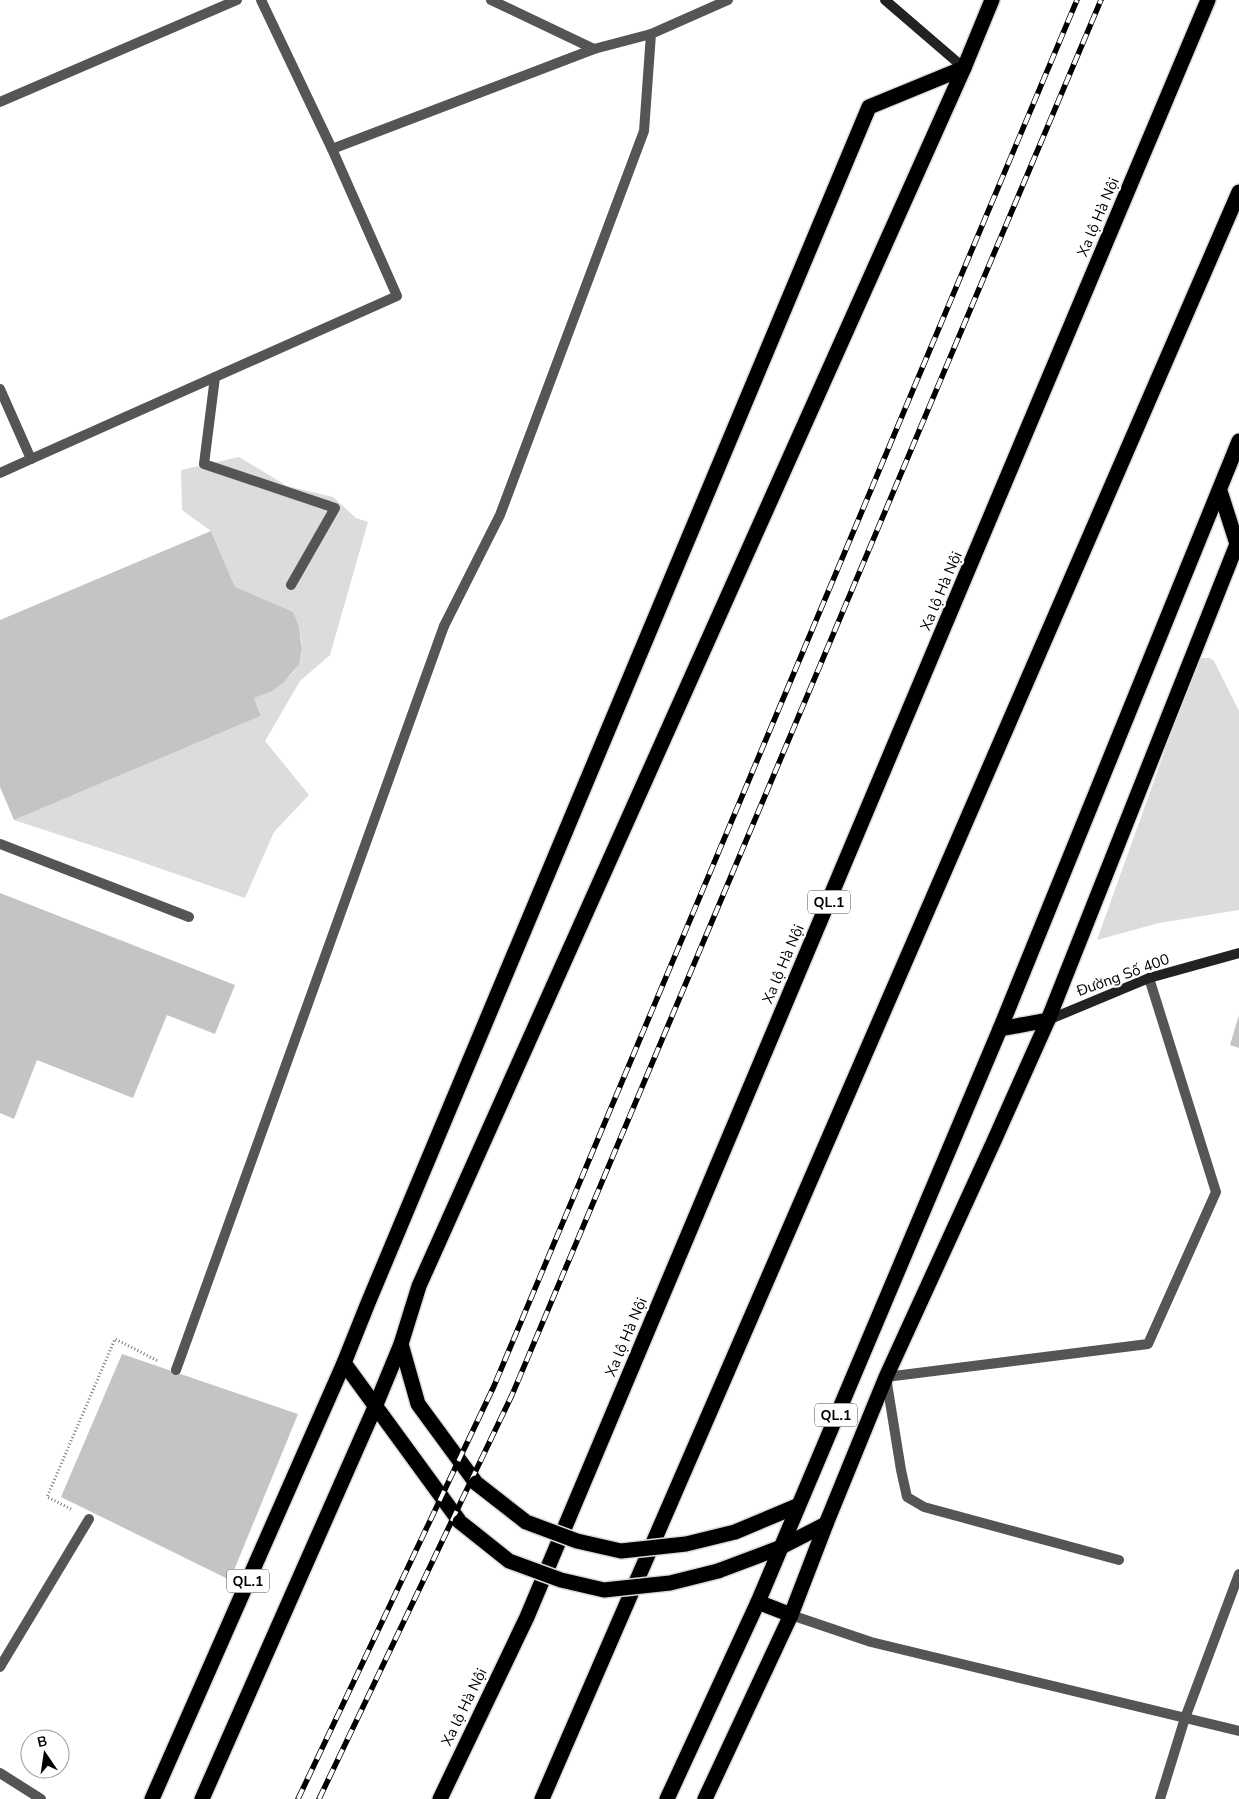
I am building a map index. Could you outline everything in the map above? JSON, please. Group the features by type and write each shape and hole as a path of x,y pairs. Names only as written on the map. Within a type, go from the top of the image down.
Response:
{"highway":[{"name":"QL.1","path":"202,1799 375,1407 401,1344 423,1277 964,68 992,0"},
{"name":"Xa lộ Hà Nội","path":"440,1799 527,1617 1208,0"},
{"name":"QL.1","path":"152,1799 344,1363 869,107 964,68"},
{"path":"542,1799 1239,192"},
{"name":"QL.1","path":"667,1799 758,1602 779,1548 1000,1029 1239,441"},
{"path":"1220,491 1238,547"},
{"name":"QL.1","path":"705,1799 791,1615 886,1377 1048,1020 1238,547"},
{"path":"1000,1029 1048,1020"},
{"path":"401,1344 418,1404 476,1483 526,1522 577,1541 621,1550 686,1544 734,1532 797,1506"},
{"path":"344,1363 460,1522 509,1561 561,1580 604,1590 670,1583 718,1571 779,1548 826,1524"},
{"path":"758,1602 791,1615"}],"street":[{"path":"0,102 237,0"},
{"path":"0,473 397,296 332,149 261,0"},
{"path":"491,0 594,49"},
{"path":"332,149 594,49 650,34 728,0"},
{"path":"885,0 964,68"},
{"path":"176,1370 444,626 500,515 644,131 650,34"},
{"path":"215,377 204,464 335,508 290,585"},
{"path":"0,388 32,459"},
{"path":"0,844 189,917"},
{"name":"Đường Số 400","path":"1048,1020 1149,978 1239,953"},
{"path":"1118,1560 924,1508 907,1497 886,1377 1148,1344 1216,1192 1149,978"},
{"path":"0,1667 89,1519"},
{"path":"1160,1799 1185,1718 1239,1574"},
{"path":"791,1615 871,1642 1239,1731"},
{"path":"0,1773 41,1799"}],"path":[{"path":"89,1519 47,1496 115,1339 176,1370"}],"shaded area":[{"path":"239,457 287,486 333,497 356,518 368,522 330,655 300,681 265,741 309,795 274,832 245,898 14,820 261,716 254,698 278,686 296,667 300,659 302,647 299,627 235,587 211,531 182,510 181,470"},
{"path":"1198,658 1210,658 1214,661 1239,711 1239,910 1159,923 1097,940"}],"building":[{"path":"211,531 235,587 293,612 299,627 302,649 299,664 284,682 272,691 254,698 261,716 14,820 0,787 0,620"},
{"path":"0,893 235,985 215,1034 167,1015 133,1098 37,1060 14,1119 0,1113"},
{"path":"1239,1015 1239,1048 1230,1045"},
{"path":"122,1354 298,1414 230,1580 61,1497"}],"railway":[{"path":"298,1799 494,1386 1077,0"},
{"path":"319,1799 512,1395 1101,0"}]}
